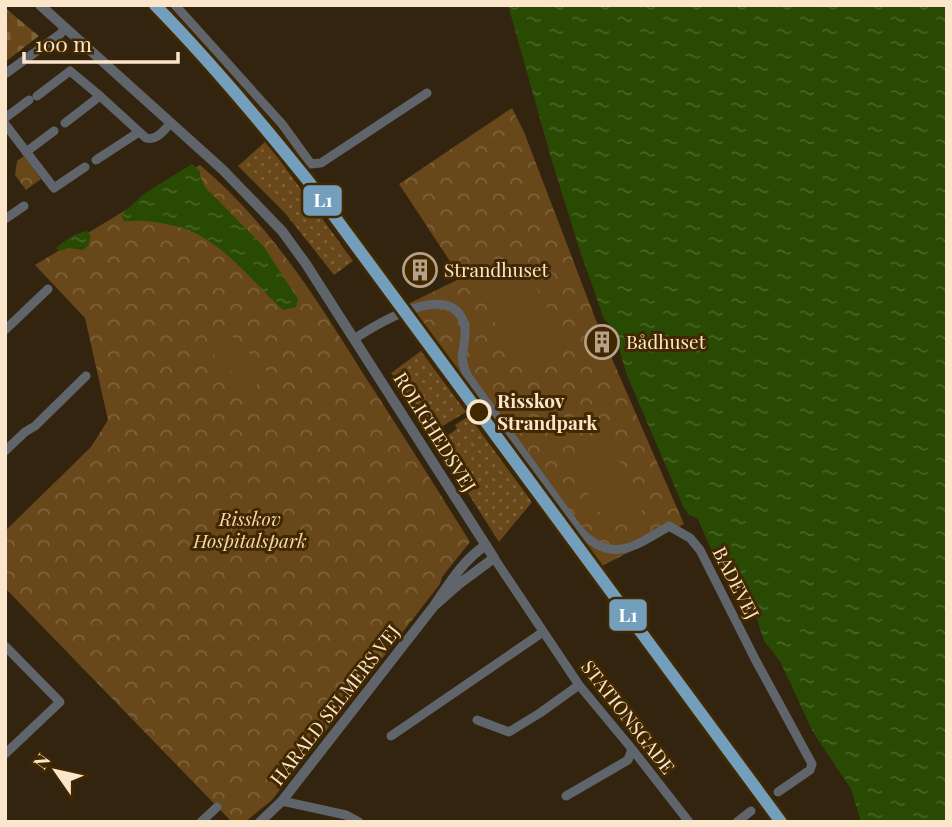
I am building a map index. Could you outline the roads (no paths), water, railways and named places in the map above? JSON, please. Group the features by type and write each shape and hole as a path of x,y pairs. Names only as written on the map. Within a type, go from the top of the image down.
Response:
{"street":[{"name":"ROLIGHEDSVEJ","path":"40,5 223,170 282,231 494,558"},
{"path":"175,5 282,124 311,164 321,163 427,93"},
{"path":"5,74 66,28"},
{"path":"5,118 70,71 146,138 153,139 171,123"},
{"path":"65,123 100,96"},
{"path":"5,124 54,188 85,167"},
{"path":"26,152 54,131"},
{"path":"96,160 139,132"},
{"path":"5,219 24,206"},
{"path":"5,330 48,289"},
{"name":"BADEVEJ","path":"354,339 420,306 433,303 454,308 464,321 466,333 462,354 463,367 468,377 586,538 603,549 612,550 642,543 669,526 690,538 700,550 755,659 813,764 810,770 778,792"},
{"path":"5,451 86,376"},
{"name":"HARALD SELMERS VEJ","path":"260,822 282,801 470,557 486,545"},
{"name":"HARALD SELMERS VEJ","path":"434,606 494,558"},
{"name":"STATIONSGADE","path":"494,558 579,685 689,822"},
{"path":"391,736 542,632"},
{"path":"5,646 60,702 5,754"},
{"path":"477,720 509,732 579,685"},
{"path":"566,796 628,760 632,749"},
{"path":"282,801 346,815 359,822"},
{"path":"201,822 217,807"},
{"path":"737,822 751,811"}],"water":[{"path":"508,5 947,5 947,822 861,822 851,789 813,732 780,661 764,641 757,619 744,610 737,593 715,558 698,519 689,515 683,506 626,373 614,329 604,319 580,251"},
{"path":"192,164 200,171 205,187 264,247 298,299 296,307 283,310 225,253 198,235 164,224 124,221 121,215 145,193"},
{"path":"87,231 91,236 88,246 83,250 69,248 59,251 56,248 74,235"}],"place":[{"name":"Strandhuset","path":"420,270"},
{"name":"Bådhuset","path":"602,342"},
{"name":"Risskov Strandpark","path":"479,412"}],"park label":[{"name":"Risskov Hospitalspark","path":"250,530"}]}
